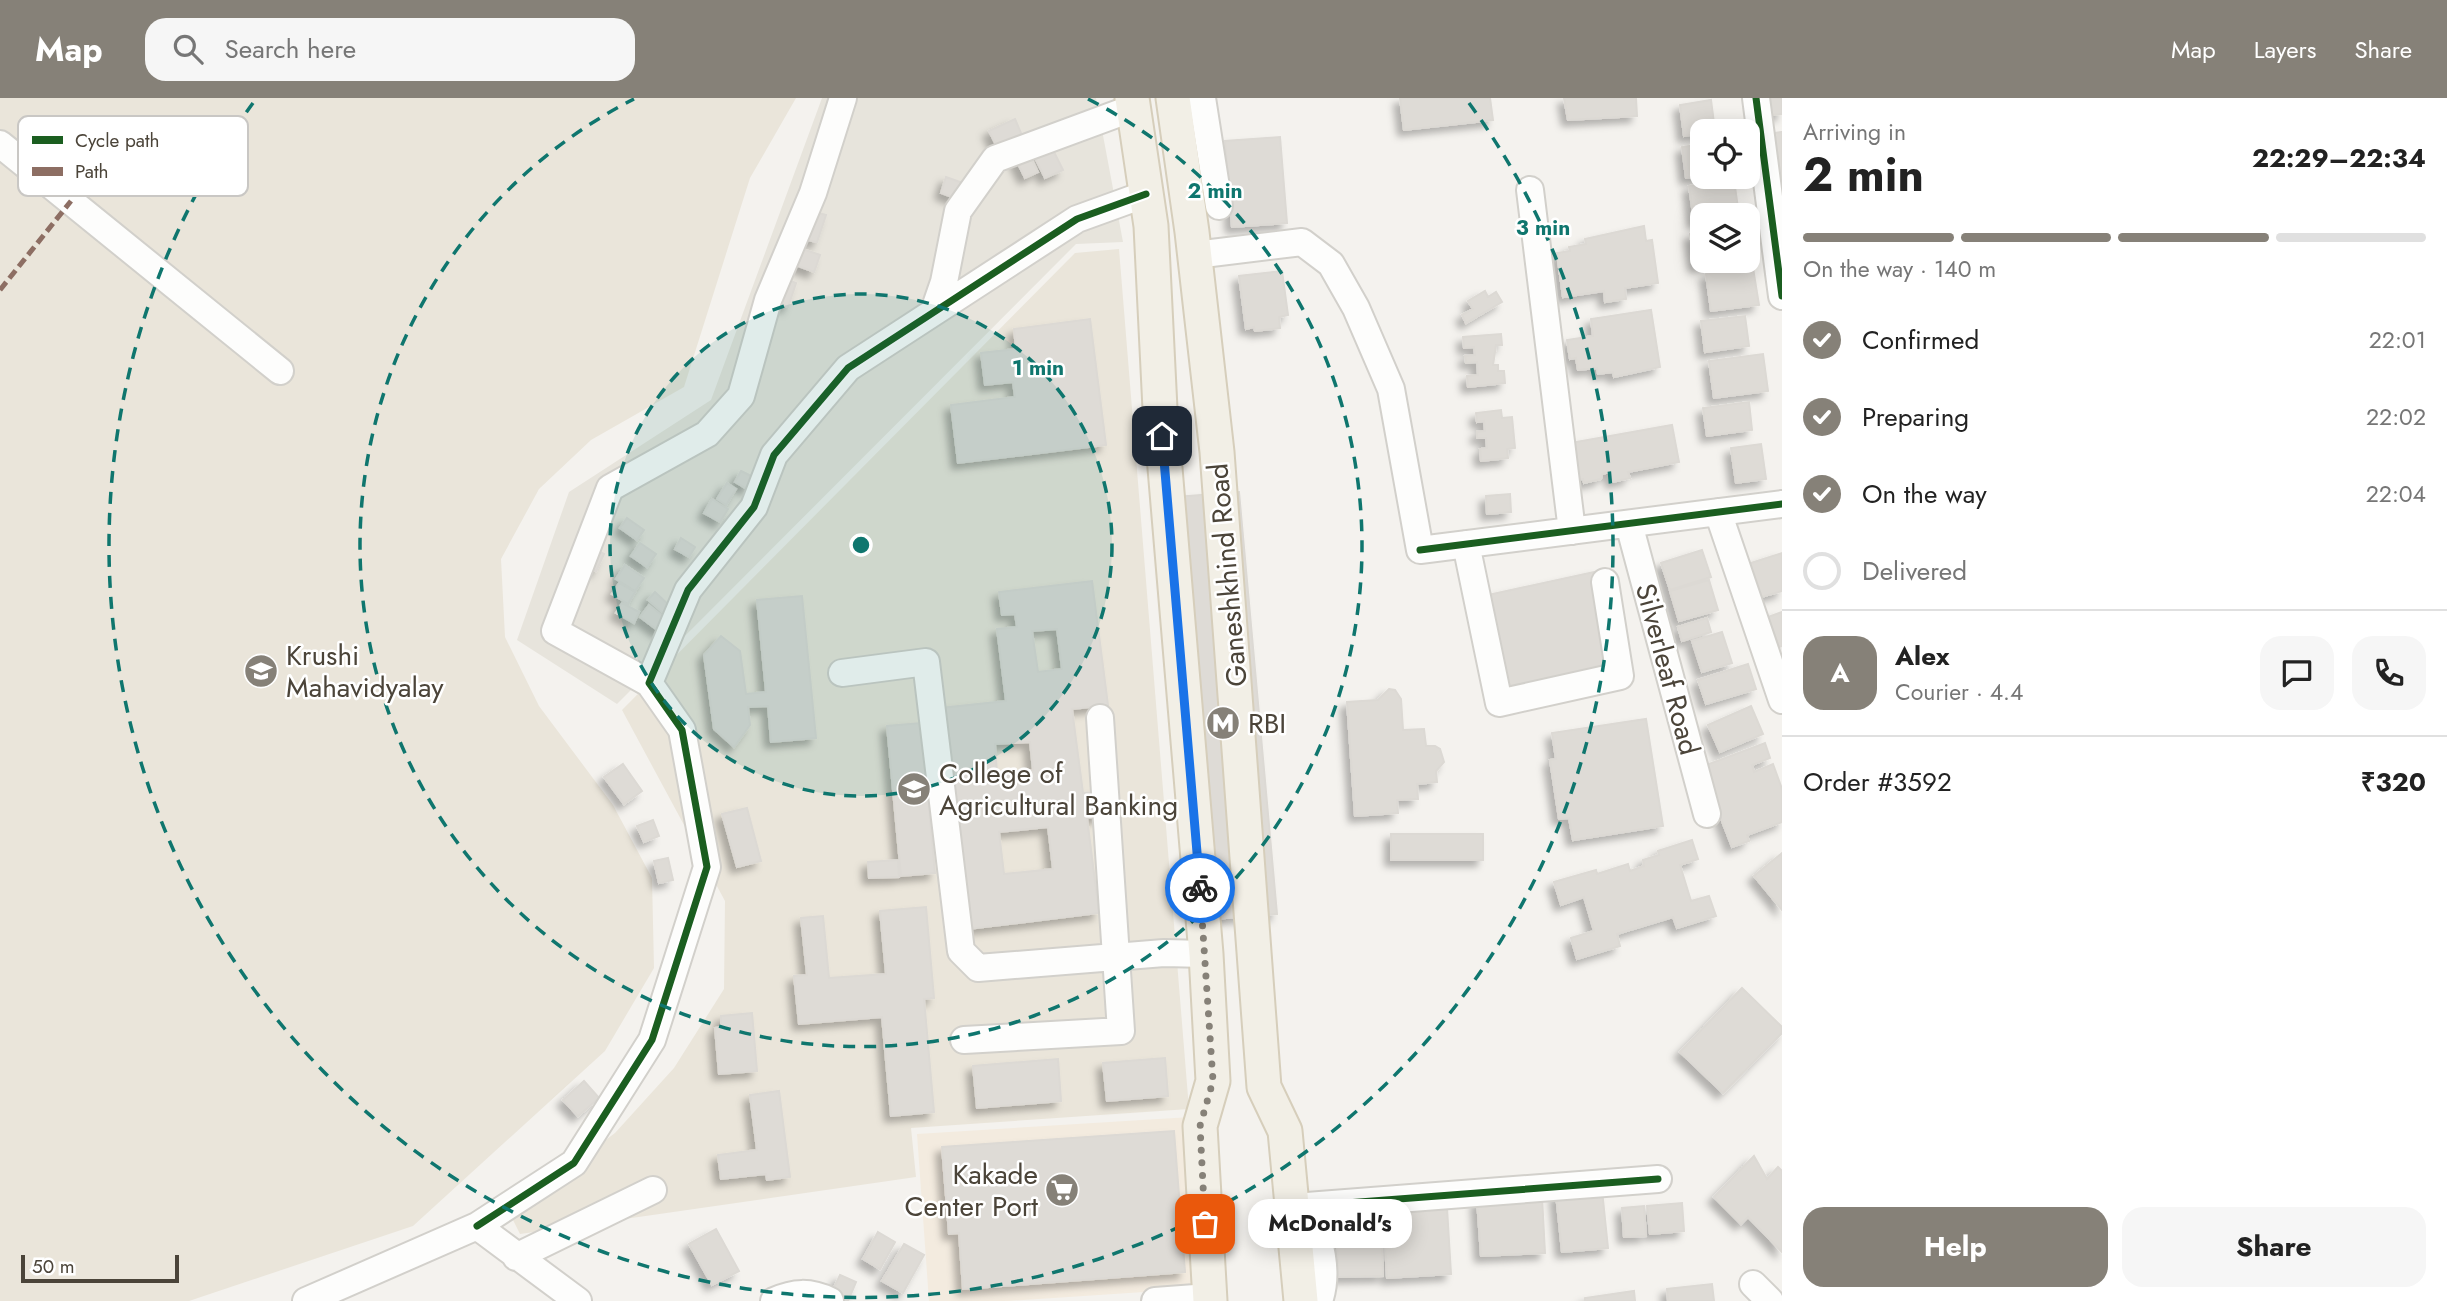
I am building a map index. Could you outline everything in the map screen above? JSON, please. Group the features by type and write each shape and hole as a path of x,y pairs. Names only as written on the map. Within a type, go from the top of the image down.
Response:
{"main road":[{"name":"Ganeshkhind Road","path":"1172,98 1205,213 1195,256 1226,561 1264,1087 1285,1131 1301,1301"},
{"name":"Ganeshkhind Road","path":"1133,103 1148,210 1160,409 1206,954 1213,1081 1200,1126 1204,1300"},
{"path":"1148,210 1205,213"},
{"path":"1204,1300 1218,1141 1213,1081"},
{"path":"1264,1087 1282,1301"}],"street":[{"path":"306,1301 477,1226 575,1163 652,1040 707,867 682,730 649,683 555,631 610,488 706,434 741,396 768,300 813,193 843,98"},
{"path":"1202,98 1205,213"},
{"path":"1756,98 1782,296"},
{"path":"934,311 944,282 958,211 995,159 1133,103"},
{"path":"0,144 18,159"},
{"path":"1530,190 1572,531"},
{"path":"64,196 280,372"},
{"path":"649,683 688,590 754,507 774,455 848,369 1077,219 1148,210"},
{"path":"1195,256 1301,242 1331,264 1356,308 1391,389 1420,550 1782,504"},
{"path":"1718,512 1782,700"},
{"name":"Silverleaf Road","path":"1629,524 1707,814"},
{"path":"1466,544 1499,703 1620,676 1605,582"},
{"path":"842,673 926,662 961,951 978,968 1164,953 1206,954"},
{"path":"964,1040 1121,1031 1100,718"},
{"path":"1294,1212 1658,1179"},
{"path":"516,1257 653,1190"},
{"path":"1294,1212 1308,1215 1320,1244 1323,1288 1320,1298 1308,1301"},
{"path":"477,1226 578,1301"},
{"path":"774,1301 792,1293 817,1294 830,1301"},
{"path":"1155,1301 1204,1300"}],"shaded area":[{"name":"Krushi Mahavidyalay","path":"0,98 796,98 750,178 684,387 591,440 539,489 501,559 505,637 539,706 613,805 652,878 654,968 605,1051 413,1226 189,1301 0,1301"},
{"path":"822,98 1096,98 1123,242 1076,244 617,704 517,640 569,492 711,400"},
{"name":"College of Agricultural Banking","path":"1119,249 1189,1109 911,1128 916,1177 520,1234 509,1212 615,1133 674,1068 724,989 725,901 622,710 1075,253"},
{"name":"Kakade Center Port","path":"1191,1117 1204,1288 1008,1301 929,1301 917,1134"}],"building":[{"path":"1400,98 1490,98 1493,120 1404,130"},
{"path":"1564,98 1636,98 1637,116 1568,120"},
{"path":"1762,98 1782,98 1782,114 1764,116"},
{"path":"1711,100 1713,119 1690,119 1690,135 1684,136 1680,105"},
{"path":"1015,119 1023,138 998,149 989,131"},
{"path":"1782,132 1782,188 1774,133"},
{"path":"1280,137 1287,223 1232,227 1225,141"},
{"path":"1051,146 1063,170 1045,178 1033,154"},
{"path":"1690,146 1690,178 1686,178 1682,147"},
{"path":"1028,151 1038,172 1025,178 1015,158"},
{"path":"946,177 963,183 957,199 941,193"},
{"path":"1689,186 1690,189 1735,189 1737,203 1691,203"},
{"path":"810,211 826,215 817,242 799,238"},
{"path":"1644,226 1646,241 1652,240 1658,283 1625,288 1626,299 1605,302 1604,291 1563,297 1557,253 1570,251 1569,247 1586,244 1585,239"},
{"path":"796,247 820,255 814,272 790,263"},
{"path":"1282,271 1288,315 1279,317 1280,328 1255,331 1254,327 1246,329 1239,276"},
{"path":"1754,273 1759,305 1711,311 1706,274"},
{"path":"783,278 796,283 788,307 774,302"},
{"path":"1485,291 1488,297 1496,292 1502,302 1466,323 1462,315 1473,309 1468,301"},
{"path":"1651,310 1660,367 1614,377 1613,372 1598,374 1597,368 1578,370 1576,358 1570,359 1567,340 1593,336 1591,319"},
{"path":"1745,316 1749,346 1705,352 1701,321"},
{"path":"1090,319 1106,445 958,463 951,405 1015,397 1013,382 985,385 981,353 1016,349 1014,329"},
{"path":"1501,334 1502,345 1496,345 1493,365 1498,365 1498,371 1504,371 1505,383 1468,387 1467,376 1478,375 1477,362 1466,363 1465,356 1475,355 1474,347 1464,348 1463,337"},
{"path":"1763,354 1768,391 1714,398 1709,361"},
{"path":"1749,402 1752,430 1707,436 1703,408"},
{"path":"1501,410 1502,418 1512,417 1515,448 1507,449 1508,458 1481,461 1480,449 1487,448 1486,438 1477,438 1477,432 1485,431 1484,421 1477,422 1476,413"},
{"path":"1672,425 1679,462 1628,472 1630,478 1612,482 1610,472 1602,474 1601,479 1584,483 1583,479 1576,480 1565,444"},
{"path":"1761,444 1766,479 1736,483 1731,448"},
{"path":"741,471 753,477 747,489 735,482"},
{"path":"727,483 736,489 726,505 717,499"},
{"path":"1239,492 1277,914 1201,920 1163,498"},
{"path":"1510,494 1511,512 1487,514 1486,496"},
{"path":"712,499 728,509 720,522 704,513"},
{"path":"627,518 644,530 637,540 620,528"},
{"path":"681,538 695,547 689,557 675,549"},
{"path":"640,543 656,554 647,567 631,556"},
{"path":"588,546 604,554 596,571 581,563"},
{"path":"1702,550 1711,577 1670,590 1661,563"},
{"path":"1782,553 1782,591 1758,598 1748,564"},
{"path":"625,565 644,578 635,591 616,579"},
{"path":"1599,571 1612,671 1501,697 1488,595"},
{"path":"1709,580 1718,610 1679,621 1670,591"},
{"path":"1092,581 1108,705 1072,709 1083,793 1100,792 1103,816 1087,818 1099,913 969,929 941,708 1006,701 997,629 1017,627 1015,614 1002,615 999,592","holes":["1057,629 1062,669 1038,672 1032,631","1030,742 1033,770 997,773 995,744","1048,827 1053,869 1004,874 999,832"]},
{"path":"619,583 635,592 628,604 612,594"},
{"path":"655,592 673,609 666,616 648,600"},
{"path":"802,596 816,738 771,742 768,706 748,707 750,725 734,747 714,729 704,655 721,636 740,651 746,694 766,692 757,600"},
{"path":"622,603 639,612 634,623 616,613"},
{"path":"649,605 669,621 660,632 640,617"},
{"path":"1782,612 1782,646 1779,647 1768,617"},
{"path":"1707,618 1711,632 1682,641 1678,627"},
{"path":"1722,632 1732,663 1702,672 1692,641"},
{"path":"1748,664 1756,689 1706,704 1698,680"},
{"path":"1389,689 1395,690 1401,699 1403,730 1424,729 1426,746 1440,749 1444,762 1436,771 1437,782 1417,784 1418,799 1397,800 1398,813 1355,816 1347,702 1378,700"},
{"path":"1751,706 1763,734 1720,752 1708,725"},
{"path":"1646,719 1663,826 1573,840 1569,818 1559,819 1550,760 1556,759 1552,733"},
{"path":"921,723 935,873 901,876 887,726"},
{"path":"1765,743 1770,758 1752,765 1754,772 1773,764 1782,789 1782,822 1747,835 1749,841 1732,847 1701,767"},
{"path":"623,764 642,791 624,804 604,777"},
{"path":"747,808 761,861 737,867 722,814"},
{"path":"653,820 659,836 644,842 637,826"},
{"path":"1391,834 1483,834 1483,860 1391,860"},
{"path":"1692,840 1698,859 1680,865 1691,901 1709,896 1716,916 1677,928 1673,917 1617,934 1620,946 1577,959 1571,938 1594,931 1584,897 1561,905 1554,882 1596,870 1597,874 1628,864 1630,871 1644,866 1643,860 1659,855 1658,851"},
{"path":"1782,853 1782,910 1754,876"},
{"path":"668,858 673,880 659,883 654,861"},
{"path":"898,860 899,877 869,878 868,862"},
{"path":"926,907 934,998 924,999 934,1112 891,1116 882,1017 799,1024 794,976 807,975 801,918 823,916 829,978 886,974 880,911"},
{"path":"1742,988 1782,1027 1782,1033 1723,1093 1680,1052"},
{"path":"752,1013 757,1071 719,1074 715,1028 721,1027 721,1016"},
{"path":"1165,1058 1168,1096 1107,1101 1103,1063"},
{"path":"1058,1059 1061,1101 977,1108 973,1066"},
{"path":"584,1081 599,1098 578,1116 563,1100"},
{"path":"779,1091 790,1177 767,1180 766,1174 721,1179 718,1155 757,1150 750,1095"},
{"name":"Kakade Center Port","path":"1174,1131 1185,1272 963,1289 959,1233 949,1234 942,1147"},
{"path":"1754,1156 1767,1179 1778,1167 1782,1171 1782,1252 1748,1217 1741,1224 1714,1197"},
{"path":"1602,1190 1608,1248 1562,1252 1556,1194"},
{"path":"1542,1197 1545,1253 1481,1256 1477,1200"},
{"path":"1682,1203 1684,1231 1650,1234 1647,1206"},
{"path":"1644,1206 1646,1236 1624,1237 1622,1208"},
{"path":"1447,1208 1451,1274 1387,1278 1383,1212"},
{"path":"716,1229 739,1271 712,1285 689,1244"},
{"path":"878,1232 895,1242 880,1269 863,1259"},
{"path":"1382,1235 1383,1276 1338,1277 1337,1236"},
{"path":"904,1244 924,1255 903,1293 882,1281"},
{"path":"840,1275 856,1282 848,1301 830,1296"},
{"path":"1712,1284 1714,1301 1668,1301 1667,1289"},
{"path":"1634,1291 1635,1301 1585,1301 1585,1298"}],"marked path":[{"path":"0,290 71,201"}],"cycle path":[{"path":"1756,98 1782,296"},
{"path":"477,1226 574,1163 652,1040 707,867 682,730 649,683 688,590 754,507 774,455 848,368 1077,219 1146,194"},
{"path":"1420,550 1782,504"},
{"path":"1294,1207 1658,1179"}],"way so far":[{"path":"1200,888 1213,1081 1200,1126 1205,1224"}],"place":[{"name":"Krushi Mahavidyalay","path":"261,671"},
{"name":"RBI","path":"1223,723"},
{"name":"College of Agricultural Banking","path":"914,789"},
{"name":"Kakade Center Port","path":"1062,1190"},
{"name":"McDonald's","path":"1205,1224"}],"route":[{"path":"1162,436 1200,888"}]}
